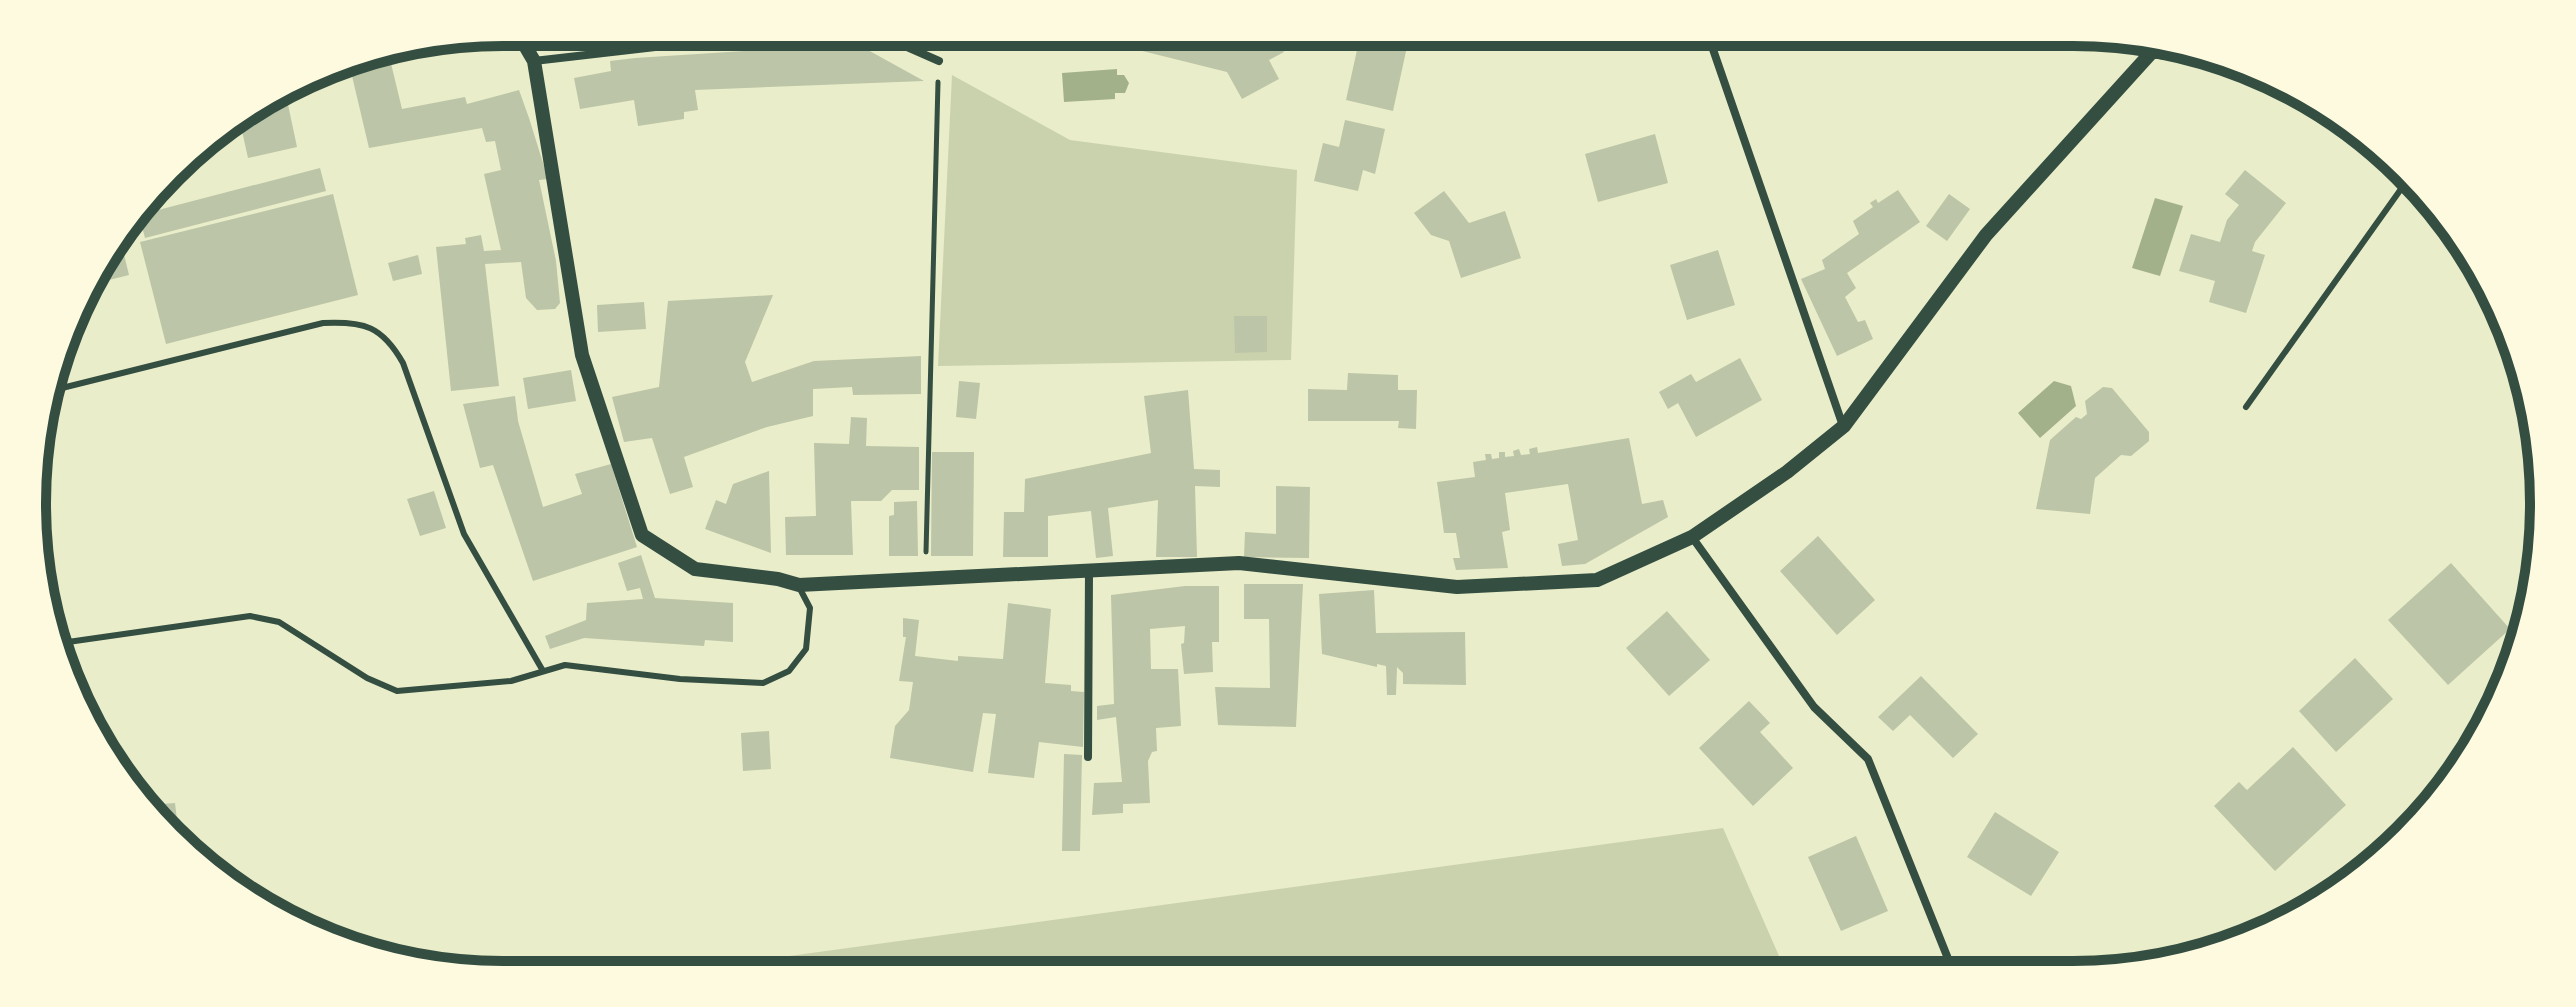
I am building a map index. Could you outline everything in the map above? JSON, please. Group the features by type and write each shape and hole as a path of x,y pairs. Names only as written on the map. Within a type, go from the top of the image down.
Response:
{"street":[{"path":"525,46 534,61 582,355 642,535 695,569 778,579 799,585 1239,563 1457,587 1597,580 1692,537 1787,472 1844,426 1986,235 2150,54 2166,56"},
{"path":"534,61 664,46"},
{"path":"905,46 939,61"},
{"path":"1712,46 1786,269 1844,426"},
{"path":"1692,537 1814,707 1868,759 1949,961"},
{"path":"1088,757 1089,571"}],"lane":[{"path":"2246,407 2402,187"},
{"path":"61,388 323,323 356,321 389,338 403,363 464,534 543,671"},
{"path":"68,642 250,616 279,622 367,678 397,691 511,681 565,665 680,679 763,683 789,671 806,649 810,608 799,585"}],"path":[{"path":"925,579 939,61"}],"shaded area":[{"path":"1117,69 1117,75 1124,75 1129,83 1125,93 1115,93 1115,99 1064,102 1062,73"},
{"path":"952,75 1070,140 1297,170 1291,360 938,366"},
{"path":"2155,198 2183,206 2160,276 2132,268"},
{"path":"2054,381 2071,386 2076,406 2040,438 2018,413"},
{"path":"1723,828 1781,961 754,961"}],"building":[{"path":"861,46 924,81 695,90 698,110 684,112 684,119 638,126 634,100 580,109 574,78 611,71 610,61"},
{"path":"1122,46 1280,46 1284,52 1269,60 1279,79 1242,99 1227,72"},
{"path":"1358,46 1407,46 1393,111 1346,100"},
{"path":"390,61 402,109 465,97 467,104 519,90 548,179 539,180 556,261 560,303 555,309 537,310 526,298 521,262 485,264 499,386 451,391 436,247 466,244 465,238 481,235 484,251 501,250 484,174 501,170 495,141 486,142 482,128 369,148 351,72 356,70"},
{"path":"287,100 297,147 248,158 241,129"},
{"path":"1345,120 1385,129 1375,174 1363,170 1358,191 1314,181 1323,143 1339,147"},
{"path":"1655,134 1668,183 1598,202 1585,154"},
{"path":"320,168 326,191 145,238 141,224 152,212"},
{"path":"2245,170 2286,203 2255,242 2252,251 2265,255 2246,313 2209,302 2215,281 2179,271 2191,234 2220,242 2227,220 2239,205 2225,194"},
{"path":"1898,190 1920,222 1847,273 1856,288 1845,297 1858,322 1865,320 1873,339 1837,356 1801,279 1825,269 1822,260 1859,234 1853,221 1873,207 1870,203 1876,199 1878,203"},
{"path":"1444,191 1469,223 1505,211 1521,258 1461,278 1449,241 1431,235 1414,213"},
{"path":"333,194 358,295 166,344 140,242"},
{"path":"1949,194 1970,209 1947,241 1926,226"},
{"path":"123,249 129,275 104,281"},
{"path":"1718,250 1735,305 1687,320 1670,265"},
{"path":"418,255 422,274 393,281 388,263"},
{"path":"773,295 745,362 752,382 814,361 921,356 921,394 853,395 852,387 813,389 813,416 767,427 684,457 693,487 670,494 652,438 624,442 612,397 659,387 668,301"},
{"path":"644,302 646,329 598,332 597,305"},
{"path":"1234,316 1267,316 1267,352 1235,353"},
{"path":"1740,358 1762,400 1696,437 1678,403 1668,409 1659,392 1691,374 1696,382"},
{"path":"571,370 576,401 528,409 523,378"},
{"path":"1348,373 1398,375 1398,390 1417,390 1416,429 1398,428 1399,421 1308,421 1308,389 1347,390"},
{"path":"959,381 980,383 976,419 956,417"},
{"path":"2103,387 2112,388 2149,432 2149,441 2131,456 2121,455 2095,478 2090,514 2036,509 2050,440 2076,417 2081,419 2087,414 2085,401"},
{"path":"1188,390 1194,469 1220,470 1220,487 1195,486 1197,557 1156,557 1158,500 1108,508 1113,556 1096,558 1091,511 1048,516 1048,557 1003,557 1004,512 1024,512 1025,479 1151,453 1144,396"},
{"path":"515,396 518,421 543,507 582,494 575,474 611,464 637,547 533,581 493,465 480,468 463,404"},
{"path":"851,417 867,418 866,446 919,447 919,490 892,490 881,501 851,501 853,555 786,555 785,517 816,516 814,443 849,444"},
{"path":"1629,438 1642,504 1663,500 1668,517 1585,564 1562,566 1558,544 1578,540 1568,484 1505,493 1510,530 1502,532 1508,568 1456,570 1453,558 1460,558 1456,533 1444,533 1437,482 1475,477 1473,462 1486,460 1485,454 1491,454 1492,459 1499,458 1499,452 1505,452 1505,457 1514,456 1513,451 1519,449 1521,455 1530,454 1529,449 1537,447 1538,453"},
{"path":"932,452 974,452 973,556 931,556"},
{"path":"769,471 771,553 705,529 716,500 726,504 733,484"},
{"path":"1276,486 1310,487 1309,558 1244,557 1245,532 1276,534"},
{"path":"434,491 446,528 420,536 407,499"},
{"path":"917,501 918,556 889,556 889,516 894,515 894,502"},
{"path":"1818,536 1875,600 1837,635 1780,571"},
{"path":"641,555 655,598 733,603 733,642 705,640 704,646 584,638 550,649 545,636 586,620 587,603 643,599 640,588 627,591 618,563"},
{"path":"2451,563 2510,629 2448,685 2388,620"},
{"path":"1244,584 1303,584 1296,727 1218,725 1215,687 1270,688 1269,619 1244,619"},
{"path":"1185,586 1219,586 1219,642 1212,642 1213,672 1184,674 1181,644 1184,643 1185,626 1150,629 1151,669 1178,669 1181,726 1156,728 1157,751 1152,752 1148,761 1150,803 1123,804 1123,813 1092,815 1094,783 1122,782 1116,717 1097,720 1097,706 1114,704 1111,595"},
{"path":"1374,590 1376,633 1465,632 1466,685 1403,684 1403,673 1397,667 1396,695 1387,695 1386,666 1377,664 1377,667 1322,654 1319,594"},
{"path":"1008,603 1051,609 1045,683 1071,685 1071,691 1084,692 1083,747 1039,742 1034,778 988,773 996,714 983,713 973,772 890,758 895,726 909,710 913,682 899,681 906,637 903,637 903,618 919,620 915,656 958,661 958,656 1003,659"},
{"path":"1667,611 1710,660 1669,696 1626,648"},
{"path":"2355,658 2393,699 2336,752 2299,711"},
{"path":"1921,676 1978,734 1953,758 1910,715 1893,731 1878,717"},
{"path":"1749,701 1770,723 1760,732 1793,768 1753,806 1699,748"},
{"path":"769,731 771,769 743,771 741,733"},
{"path":"2293,747 2346,805 2275,871 2214,806 2239,782 2247,790"},
{"path":"1064,754 1082,755 1080,851 1062,851"},
{"path":"175,803 178,824 160,805"},
{"path":"1995,812 2059,852 2031,896 1967,857"},
{"path":"1856,836 1888,911 1841,931 1808,857"}]}
